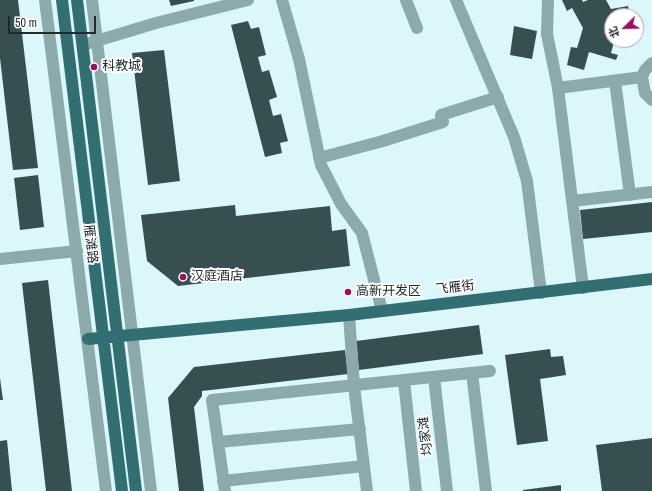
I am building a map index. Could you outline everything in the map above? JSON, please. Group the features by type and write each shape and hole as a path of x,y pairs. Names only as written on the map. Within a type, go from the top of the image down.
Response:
{"main road":[{"name":"雁滩路","path":"62,0 122,491"},
{"name":"雁滩路","path":"78,0 136,491"},
{"name":"飞雁街","path":"88,339 349,315 652,279"}],"street":[{"name":"雁滩路","path":"45,0 106,491"},
{"path":"92,0 151,491"},
{"path":"83,45 156,23 248,0"},
{"path":"282,0 299,58 321,165 341,204 362,233 382,311"},
{"path":"406,0 417,28"},
{"path":"456,0 514,137 527,181 541,293"},
{"path":"548,0 548,34 558,88 583,288"},
{"path":"652,63 645,70 642,77 645,93 652,100"},
{"path":"558,88 642,77"},
{"path":"615,81 630,195"},
{"path":"320,158 383,141 443,122 441,115 498,97"},
{"path":"572,201 652,192"},
{"path":"0,258 77,251"},
{"path":"349,315 354,386 367,491"},
{"path":"364,466 224,486 212,400 490,371"},
{"path":"472,373 486,491"},
{"name":"均家滩","path":"434,377 446,491"},
{"path":"404,380 416,491"},
{"path":"218,442 360,429"}],"building":[{"path":"0,0 18,0 38,168 13,170 0,58"},
{"path":"169,0 194,0 194,1 171,6"},
{"path":"562,0 582,0 583,2 588,0 606,0 610,8 604,8 604,48 612,48 611,53 618,55 616,60 589,52 584,70 567,65 571,47 577,48 583,28 572,8 567,11"},
{"path":"628,6 628,8 617,8"},
{"path":"248,21 251,29 259,27 266,55 258,57 262,72 269,70 277,97 269,100 273,116 281,114 288,141 280,143 282,153 265,157 231,25"},
{"path":"514,26 537,31 532,59 510,55"},
{"path":"164,50 180,181 148,185 132,53"},
{"path":"38,175 44,227 20,230 14,178"},
{"path":"652,202 652,232 583,239 580,210"},
{"path":"235,205 236,216 330,206 332,231 346,229 350,266 178,286 147,261 141,215"},
{"path":"48,280 72,491 46,491 22,283"},
{"path":"479,325 483,354 359,370 356,341"},
{"path":"550,349 551,357 563,356 566,375 540,379 548,441 517,445 505,355"},
{"path":"345,350 348,374 202,391 202,396 194,407 204,491 179,491 168,398 194,367"},
{"path":"0,378 3,400 0,400"},
{"path":"652,438 652,491 602,491 596,445"},
{"path":"7,440 12,491 0,491 0,441"},
{"path":"561,485 561,491 523,491 523,490"}],"place":[{"name":"科教城","path":"94,67"},
{"name":"汉庭酒店","path":"183,277"},
{"name":"高新开发区","path":"348,292"}]}
